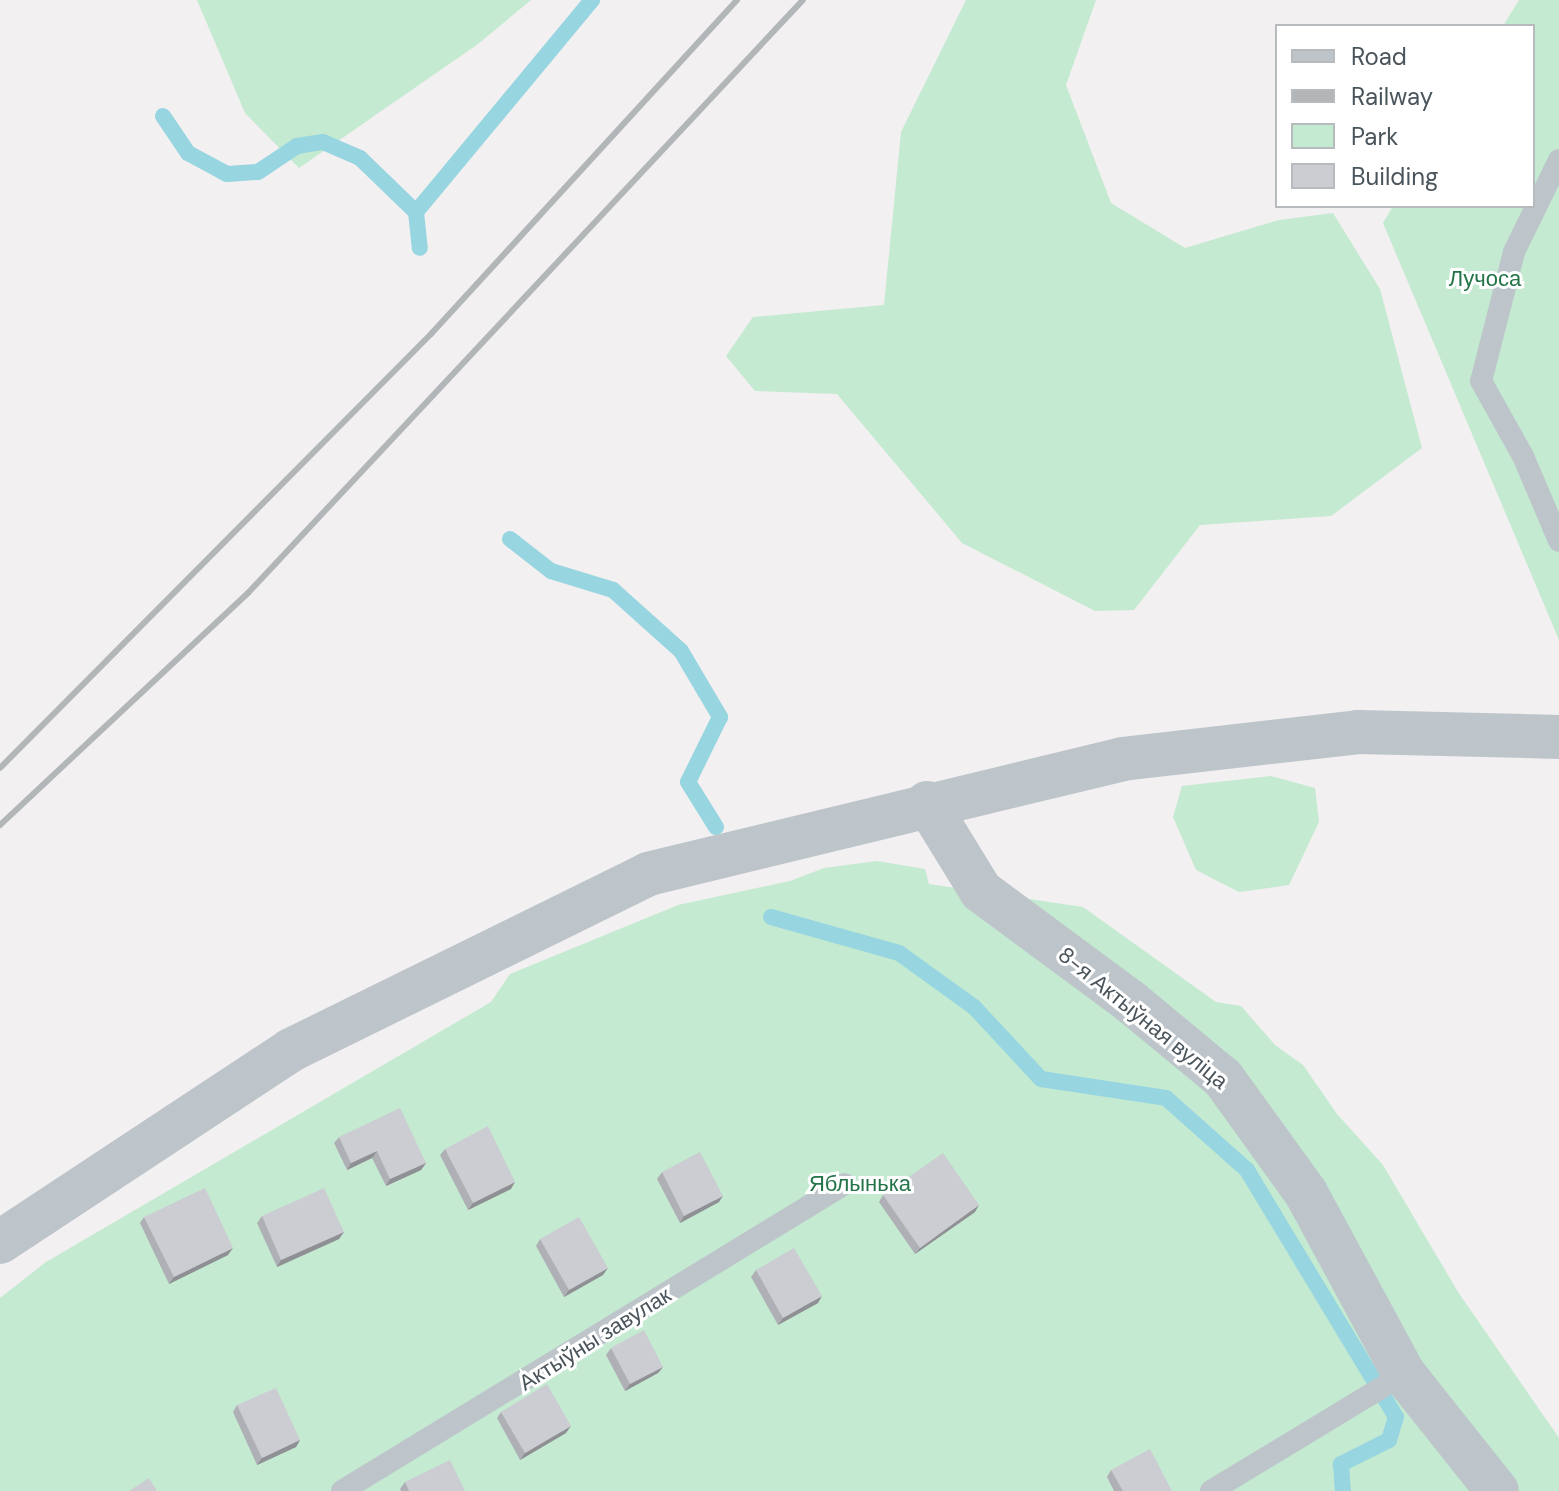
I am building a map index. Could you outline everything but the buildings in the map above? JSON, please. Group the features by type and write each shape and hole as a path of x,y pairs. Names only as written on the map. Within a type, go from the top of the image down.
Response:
{"street":[{"path":"0,1242 291,1050 648,874 927,803 1122,759 1358,732 1559,737"},
{"name":"8-я Актыўная вуліца","path":"927,803 981,891 1223,1078 1306,1193 1398,1378 1497,1491"}],"lane":[{"path":"1559,160 1514,252 1481,381 1523,456 1559,541"},
{"name":"Актыўны завулак","path":"342,1491 845,1184"},
{"path":"1211,1491 1398,1378"}],"green space":[{"path":"197,0 531,0 478,44 299,168 245,113"},
{"path":"966,0 1096,0 1066,85 1111,203 1185,248 1279,220 1333,213 1380,289 1422,448 1331,516 1200,525 1134,610 1095,611 962,543 837,394 755,391 726,356 753,317 884,305 901,132"},
{"name":"Лучоса","path":"1519,0 1559,0 1559,640 1383,223 1392,208 1535,208 1535,24 1504,24"},
{"path":"1271,776 1315,788 1319,822 1289,885 1239,892 1196,870 1173,817 1182,786"},
{"name":"Яблынька","path":"877,861 925,869 929,884 1083,907 1216,1002 1241,1006 1275,1045 1303,1065 1337,1114 1383,1165 1458,1292 1559,1438 1559,1491 0,1491 0,1298 46,1262 491,1002 510,974 678,905 790,881 824,868"}],"waterway":[{"path":"416,212 592,0"},
{"path":"163,116 188,153 227,174 258,172 297,146 323,142 360,158 416,212 420,248"},
{"path":"510,539 551,571 613,590 681,651 720,717 688,782 716,827"},
{"path":"771,917 899,953 974,1007 1041,1079 1166,1098 1247,1170 1396,1417 1389,1440 1341,1464 1343,1491"}],"railway":[{"path":"0,768 431,334 737,0"},
{"path":"0,825 248,593 803,0"}]}
